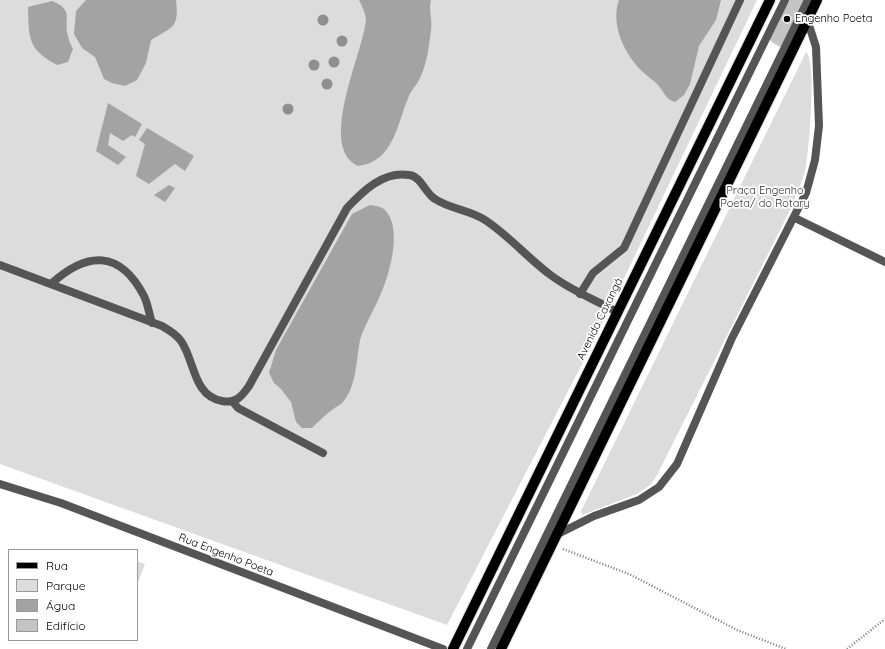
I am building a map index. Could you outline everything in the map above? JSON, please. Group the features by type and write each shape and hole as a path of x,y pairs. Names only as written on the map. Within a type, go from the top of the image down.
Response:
{"main road":[{"name":"Avenida Caxangá","path":"453,649 770,0"},
{"path":"500,649 817,0"}],"street":[{"path":"580,294 593,273 624,248 740,0"},
{"path":"467,649 785,0"},
{"path":"491,649 808,0"},
{"path":"556,535 594,516 639,500 659,487 677,464 732,338 795,218 806,193 815,160 819,126 816,47 807,19"},
{"path":"0,265 173,332 180,340 200,385 207,394 216,400 232,401 242,396 249,386 347,208 360,193 374,183 393,176 411,175 420,181 433,198 445,205 465,210 484,220 549,274 580,294 617,312"},
{"path":"795,218 885,262"},
{"path":"51,284 63,274 84,261 108,260 131,275 145,297 152,323"},
{"path":"232,401 238,408 323,453"},
{"path":"0,478 0,484"},
{"name":"Rua Engenho Poeta","path":"0,484 61,503 443,649"}],"path":[{"path":"551,545 629,574 737,630 786,649"},
{"path":"847,649 885,619"}],"green space":[{"path":"0,0 757,0 595,339 447,625 0,464"},
{"name":"Praça Engenho Poeta/ do Rotary","path":"806,52 811,71 812,88 809,142 805,172 790,210 656,477 650,485 637,494 582,515 581,511"},
{"path":"138,561 145,564 138,582"}],"water":[{"path":"86,0 176,0 177,16 175,21 170,29 151,40 146,63 137,80 125,86 112,83 104,79 95,57 82,48 74,34 76,11"},
{"path":"359,0 431,0 431,26 428,49 422,73 419,81 410,94 392,140 387,149 379,157 370,163 358,166 346,156 342,140 342,120 351,76 366,20 365,13"},
{"path":"619,0 721,0 716,20 699,46 690,84 684,95 675,102 669,99 658,85 637,66 625,49 616,20"},
{"path":"52,1 59,4 66,12 67,30 73,49 68,62 57,65 40,54 35,48 30,35 29,27 28,7"},
{"path":"108,103 142,124 135,137 132,135 123,141 110,133 108,145 126,157 118,165 96,151"},
{"path":"147,128 194,156 185,171 175,164 149,184 136,176 145,144 139,140"},
{"path":"169,185 175,188 165,202 154,195"},
{"path":"370,205 384,209 390,217 393,228 393,252 387,278 360,340 355,373 351,389 347,397 312,428 302,428 296,422 291,402 281,389 274,383 269,373 276,350 352,214"}],"building":[{"name":"Engenho Poeta","path":"786,0 806,0 783,46 767,38"}],"place":[{"name":"Engenho Poeta","path":"787,19"}]}
